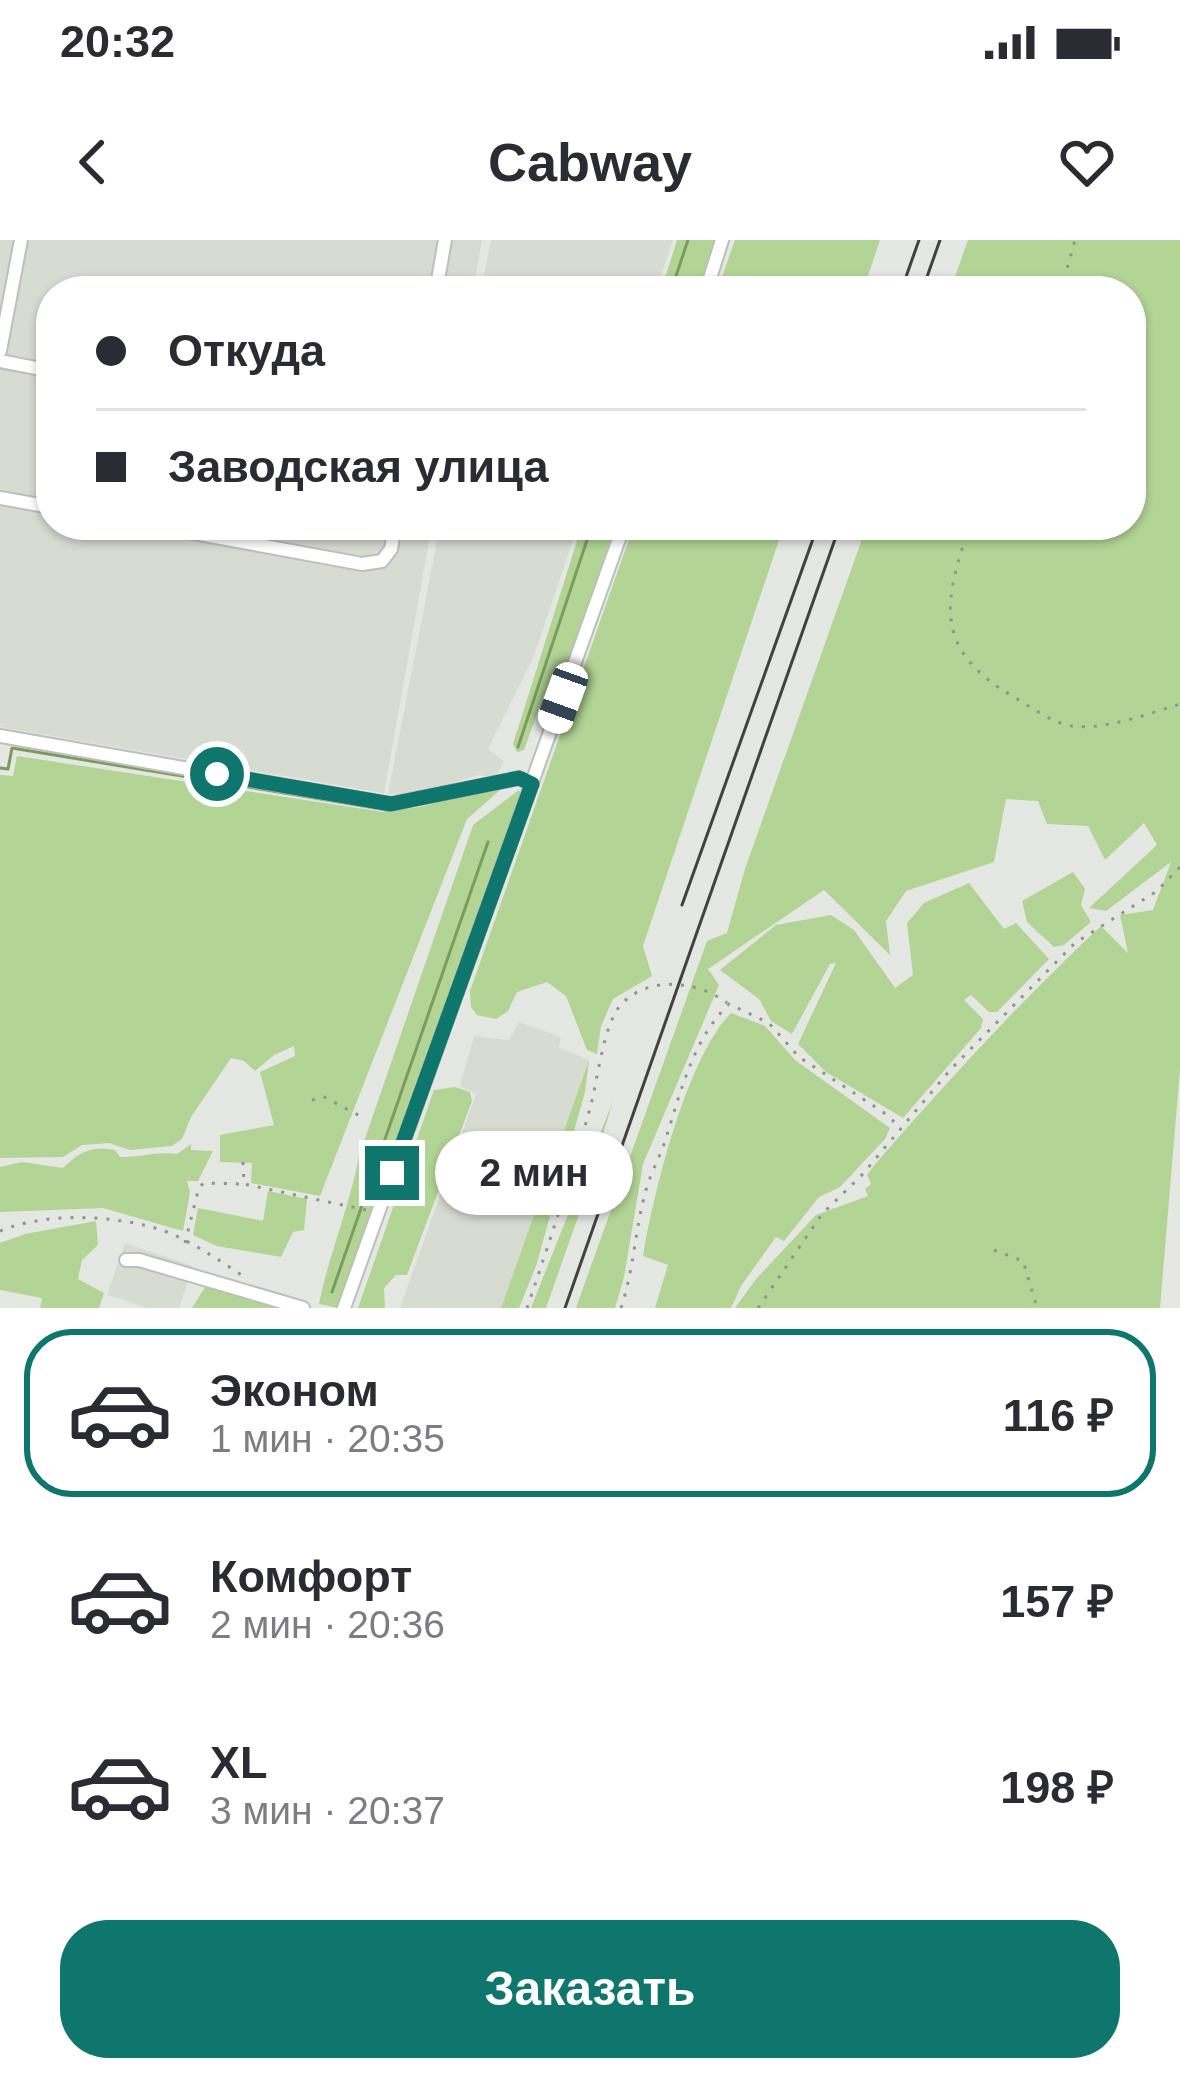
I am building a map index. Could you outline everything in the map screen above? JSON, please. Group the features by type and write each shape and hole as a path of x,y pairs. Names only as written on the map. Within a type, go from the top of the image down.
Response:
{"street":[{"path":"0,350 21,240"},
{"path":"439,276 445,240"},
{"path":"711,276 722,240"},
{"path":"0,361 36,368"},
{"path":"0,498 36,504"},
{"path":"232,540 362,564 382,561 392,540"},
{"path":"344,1308 619,540"},
{"path":"0,736 391,804 512,779 532,784"},
{"path":"500,769 512,779"},
{"path":"126,1260 303,1308"}],"path":[{"path":"1064,276 1075,240"},
{"path":"965,540 948,602 960,646 988,683 1070,726 1101,725 1180,704"},
{"path":"758,1308 822,1214 951,1069 1075,943 1157,891 1180,867"},
{"path":"527,1308 616,1010 639,989 673,984 724,999 769,1023 799,1057 901,1128"},
{"path":"621,1308 631,1280 645,1190 680,1090 713,1019 729,1004"},
{"path":"312,1100 324,1097 364,1118"},
{"path":"243,1162 244,1184"},
{"path":"185,1243 203,1183 244,1184 350,1204 377,1214"},
{"path":"0,1231 50,1218 151,1226 214,1256 246,1278"},
{"path":"994,1250 1023,1261 1036,1308"}],"shaded area":[{"path":"0,240 482,240 476,276 36,276 36,540 429,540 384,793 0,727"},
{"path":"491,240 673,240 661,276 484,276"},
{"path":"437,540 573,540 534,656 488,749 504,761 495,777 478,775 418,794 388,794"},
{"path":"519,1022 561,1037 559,1048 589,1060 501,1308 400,1308 476,1094 460,1086 474,1036 509,1040"},
{"path":"125,1243 193,1266 179,1308 147,1308 107,1295"}],"green space":[{"path":"677,240 717,240 705,276 666,276"},
{"path":"735,240 880,240 868,276 722,276"},
{"path":"968,240 1180,240 1180,1069 1160,1308 735,1308 816,1215 868,1196 867,1175 876,1163 1101,926 1128,953 1120,915 1153,910 1171,862 1106,911 1089,908 1157,845 1144,823 1105,860 1088,826 1047,824 1038,801 1006,799 994,862 906,891 886,921 890,955 824,890 708,969 719,985 643,1164 615,1308 576,1308 707,941 727,933 745,869 862,540 1146,540 1146,276 955,276"},
{"path":"577,540 610,540 555,703 539,708 524,750 517,752 513,744"},
{"path":"629,540 779,540 643,946 652,976 613,999 601,1026 597,1054 587,1050 566,996 547,982 517,992 508,1011 496,1019 477,1015 470,991"},
{"path":"17,756 383,812 507,784 467,819 320,1196 251,1183 252,1163 220,1162 220,1135 274,1125 260,1072 295,1056 294,1046 255,1071 231,1058 191,1117 182,1139 172,1146 130,1150 109,1143 82,1145 63,1157 0,1158 0,775 13,776"},
{"path":"519,790 339,1308 319,1304 359,1156 473,825"},
{"path":"1073,872 1085,889 1081,905 1091,922 1064,945 1054,947 1027,922 1022,901"},
{"path":"969,883 1004,929 1016,923 1049,959 997,1012 989,1012 971,995 964,1000 983,1019 981,1028 903,1118 826,1072 798,1044 836,963 830,964 792,1034 771,1021 759,999 720,970 776,925 831,915 854,930 895,988 913,975 907,923 924,903"},
{"path":"731,1013 765,1026 795,1060 890,1128 840,1187 819,1197 784,1241 776,1237 731,1308 655,1308 668,1265 643,1256 664,1163 700,1061"},
{"path":"589,1060 585,1092 536,1266 519,1308 501,1308"},
{"path":"455,1087 470,1092 472,1101 407,1275 396,1275 384,1288 385,1308 358,1308 434,1090"},
{"path":"613,1101 546,1308 531,1308"},
{"path":"191,1144 191,1150 213,1151 198,1181 187,1181 190,1192 183,1231 103,1208 0,1212 0,1167 22,1162 63,1168 93,1149 115,1150 127,1157 177,1154"},
{"path":"268,1191 307,1199 304,1230 293,1232 281,1257 217,1246 193,1235 198,1208 263,1221"},
{"path":"96,1221 98,1245 82,1260 78,1279 104,1293 99,1308 40,1308 42,1298 0,1290 0,1243"},
{"path":"205,1287 215,1288 281,1308 192,1308"}],"waterway":[{"path":"676,276 688,240"},
{"path":"518,747 587,540"},
{"path":"0,768 8,769 12,748 387,810"},
{"path":"332,1292 488,842"}],"railway":[{"path":"906,276 919,240"},
{"path":"927,276 940,240"},
{"path":"682,905 813,540"},
{"path":"565,1308 835,540"}],"route":[{"path":"217,774 391,804 519,778 532,784 392,1173"}]}
